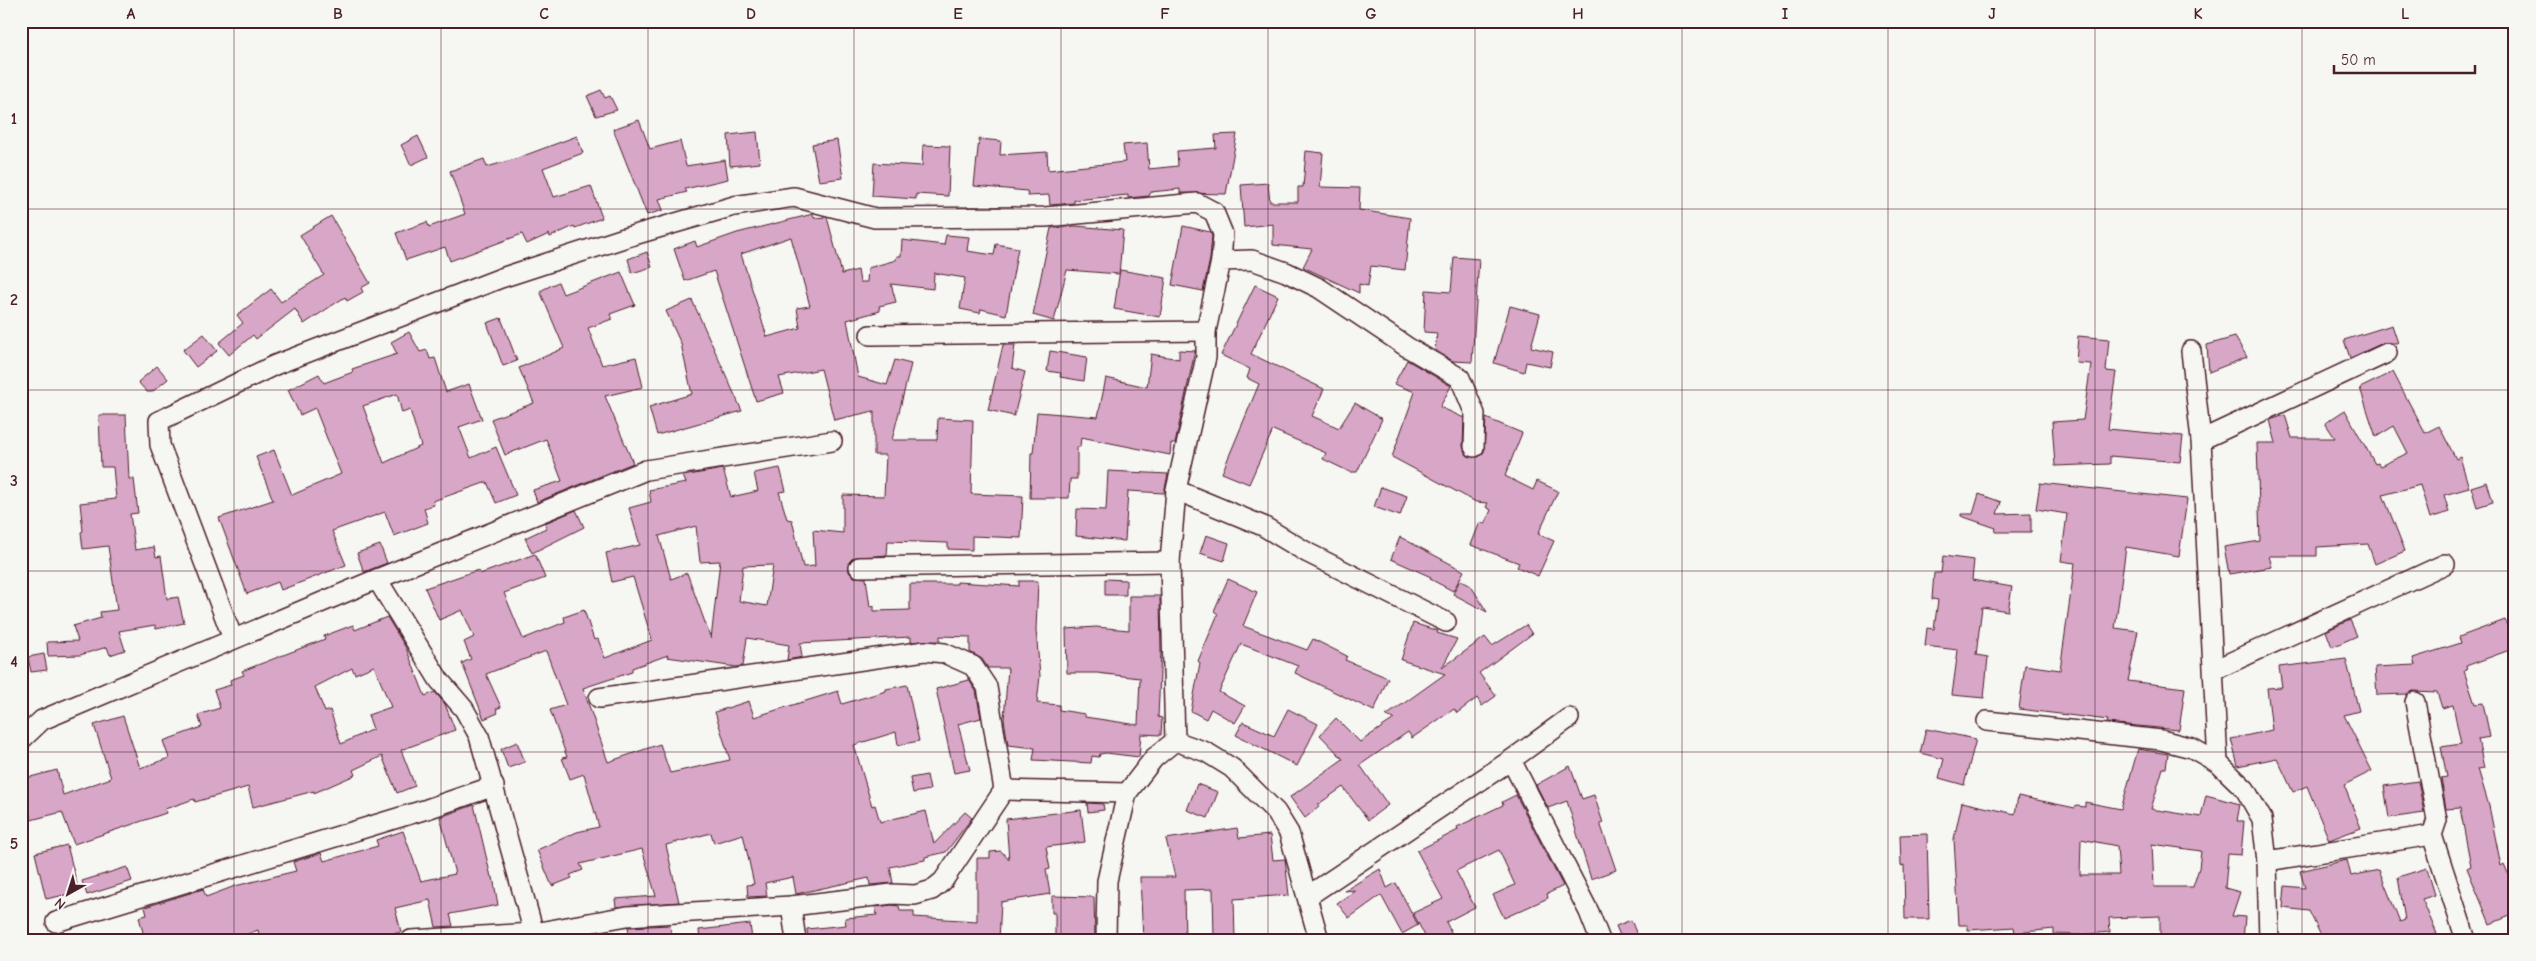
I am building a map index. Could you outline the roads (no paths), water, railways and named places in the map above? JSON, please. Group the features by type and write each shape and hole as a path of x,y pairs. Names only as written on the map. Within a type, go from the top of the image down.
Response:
{"street":[{"path":"233,639 160,445 159,421 275,365 500,278 624,238 734,206 794,197 875,218 1045,217 1197,203 1214,212 1222,234 1221,261 1206,331 1206,357 1176,490 1170,562 1175,741"},
{"path":"1221,261 1252,260 1286,272 1319,288 1407,347 1460,378 1475,414 1474,447"},
{"path":"870,335 1206,331"},
{"path":"2191,351 2201,440 2218,762"},
{"path":"2201,440 2387,353"},
{"path":"21,740 42,720 377,579 646,470 832,441"},
{"path":"1176,490 1263,526 1308,553 1446,622"},
{"path":"859,567 1170,562"},
{"path":"2214,670 2445,564"},
{"path":"377,579 439,680 464,709 479,736 534,933"},
{"path":"411,940 534,933 627,916 791,906 892,894 915,895 932,890 943,881 1004,790 987,686 973,666 944,652 924,652 599,698"},
{"path":"2415,702 2437,820 2432,835 2466,940"},
{"path":"1308,896 1511,760 1569,718"},
{"path":"1987,721 2161,740 2192,748 2218,762 2234,776 2252,799 2262,819 2267,861 2269,940"},
{"path":"1106,940 1108,881 1127,793 1154,758 1175,741"},
{"path":"1175,741 1206,752 1232,768 1276,812 1288,833 1308,896 1314,939"},
{"path":"1511,760 1589,912 1600,940"},
{"path":"56,922 427,809 494,786"},
{"path":"1004,790 1127,793"},
{"path":"2267,861 2432,835"},
{"path":"791,906 796,940"}]}
